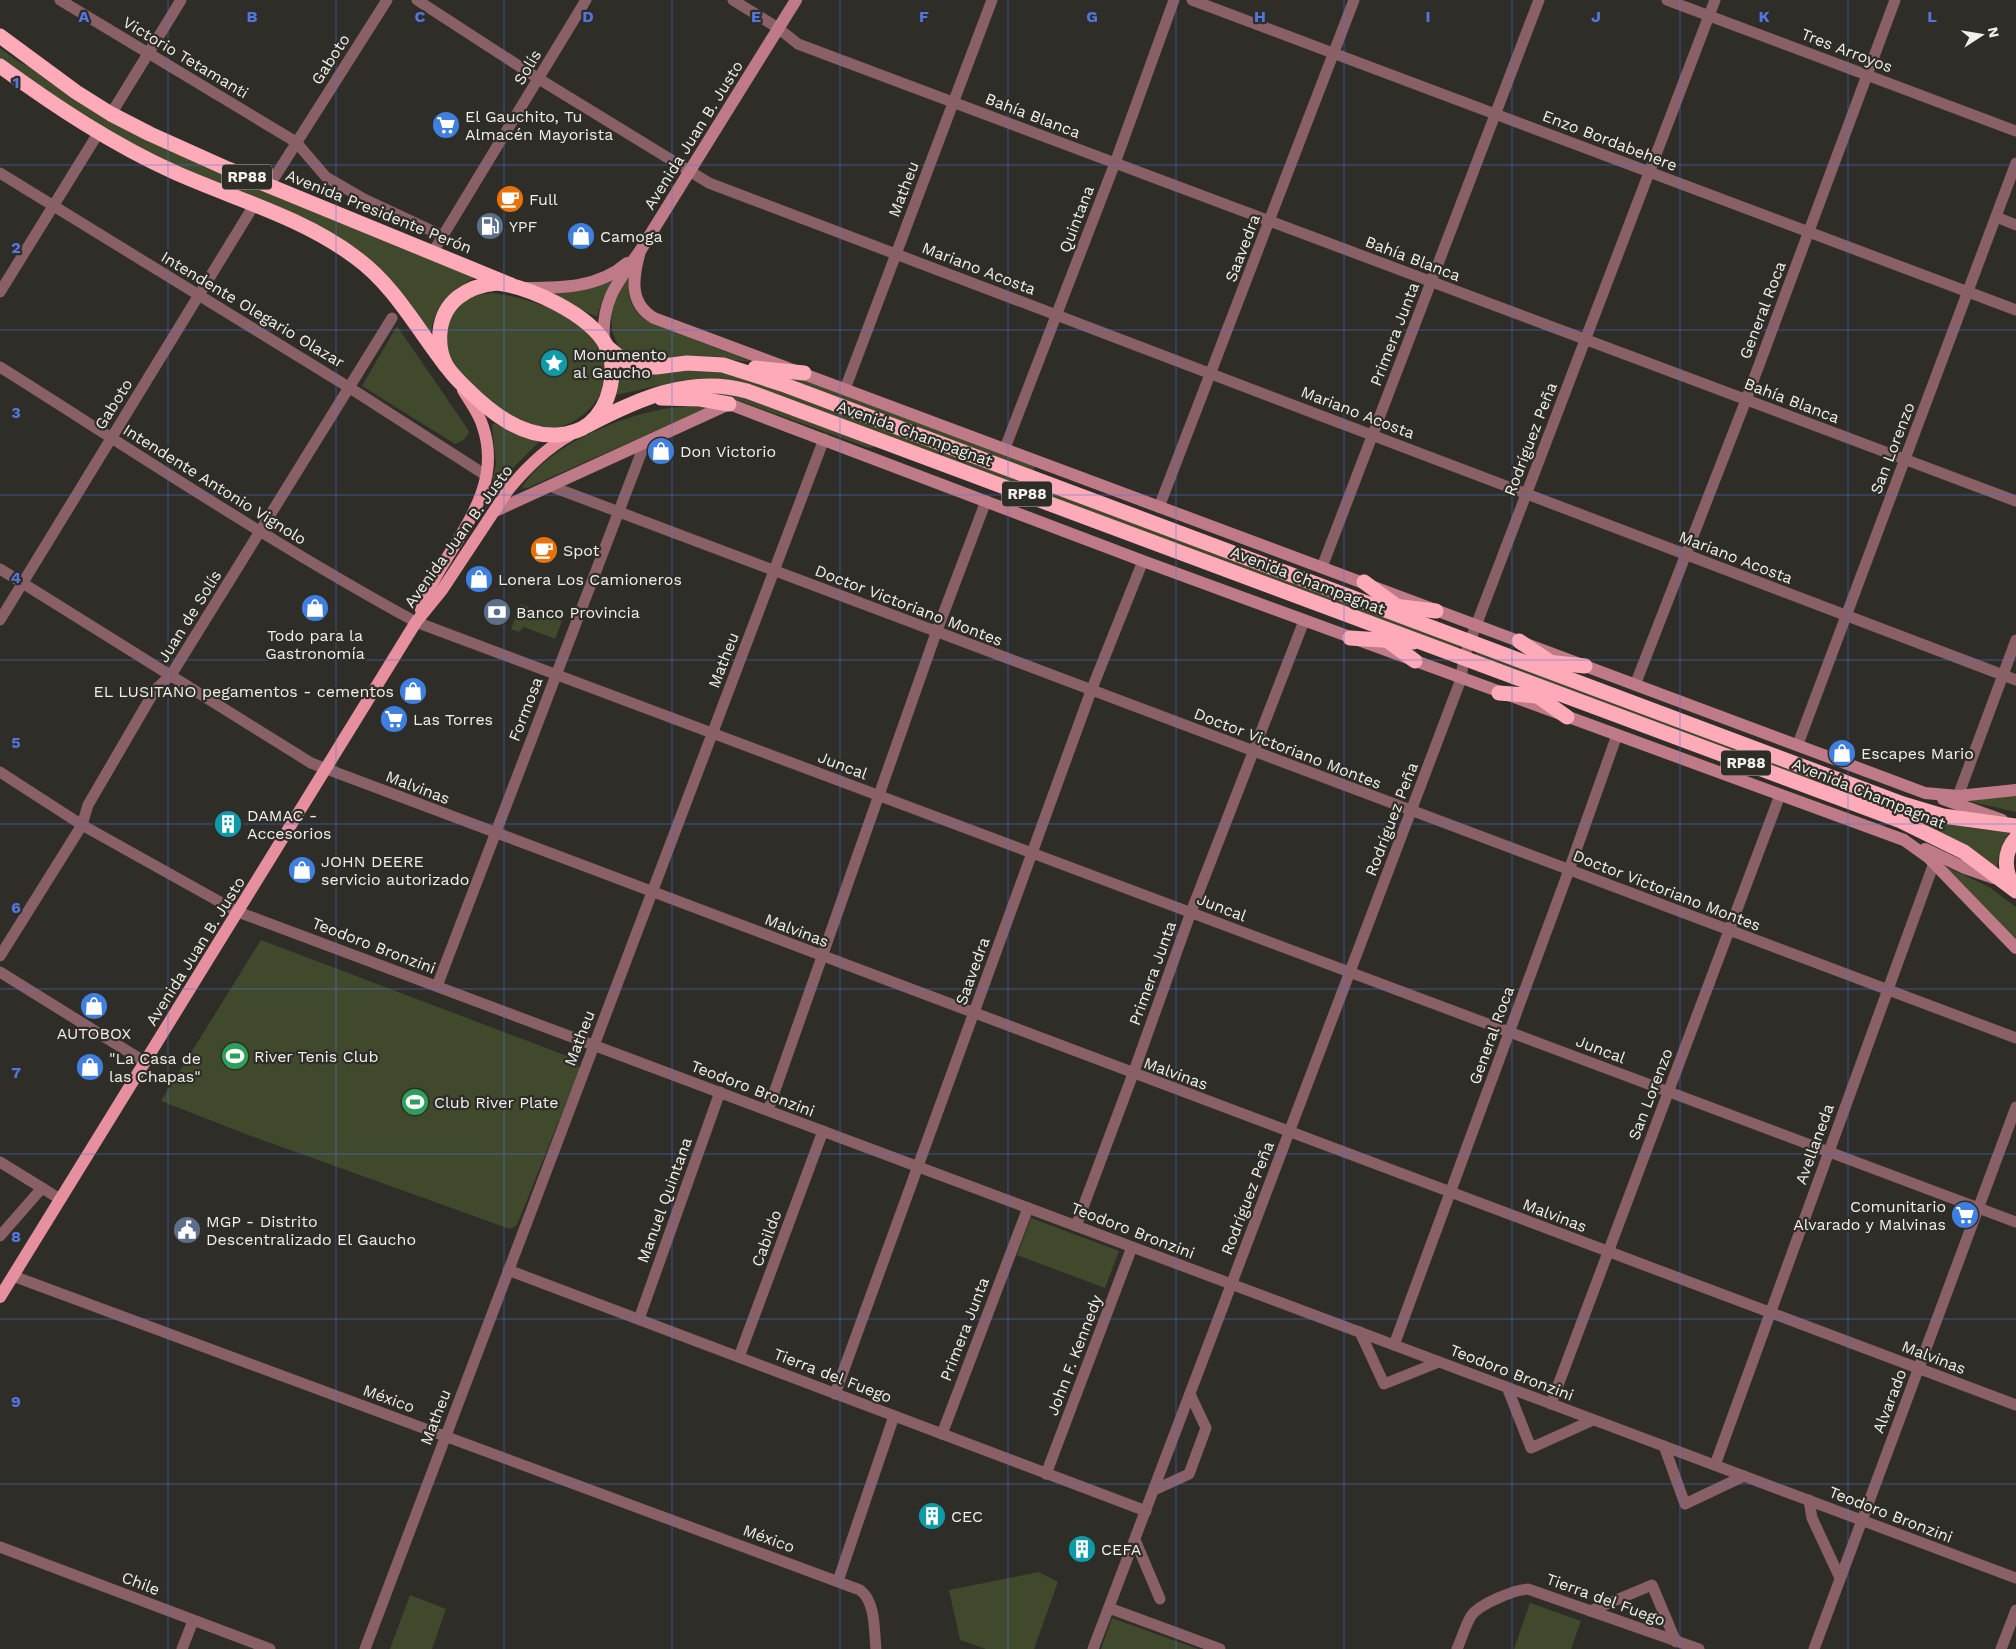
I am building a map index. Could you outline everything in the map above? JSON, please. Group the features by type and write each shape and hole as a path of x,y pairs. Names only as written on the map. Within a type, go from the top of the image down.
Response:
{"highway":[{"name":"Avenida Presidente Perón","path":"0,36 58,80 110,114 168,142 269,186 516,286"},
{"name":"RP88","path":"0,66 46,99 99,132 172,171 326,237 356,258 391,291 450,371 495,413 523,429 543,435 574,432 588,425 602,409 609,390 612,369 606,344 588,324 578,317 516,286 497,283 474,287 464,292 450,304 443,318 439,336 441,351 450,371"},
{"name":"Avenida Champagnat","path":"606,344 623,360 639,367 656,368 687,363 723,365 807,393 1918,809 1963,819 2016,825"},
{"path":"723,365 804,374"},
{"name":"Avenida Champagnat","path":"588,425 642,398 667,391 708,384 729,386 747,391 1907,823 1964,852 2012,887"},
{"path":"642,398 700,399 729,404"},
{"path":"1364,582 1429,626"},
{"path":"1364,601 1436,611"},
{"path":"1360,618 1415,661"},
{"path":"1350,638 1423,643"},
{"path":"1518,641 1580,683"},
{"path":"1514,657 1585,666"},
{"path":"1507,674 1567,717"},
{"path":"1499,693 1574,698"},
{"path":"2012,887 2006,864 2008,850 2016,838"}],"main road":[{"name":"Avenida Juan B. Justo","path":"416,622 432,583 477,508 487,476 488,451 483,427 473,406 450,371"},
{"name":"Avenida Juan B. Justo","path":"0,1297 416,622 442,590 508,490 531,464 574,432"}],"street":[{"name":"Victorio Tetamanti","path":"60,0 296,142 326,177 364,199 443,236"},
{"path":"110,114 181,0"},
{"name":"Gaboto","path":"269,186 387,0"},
{"name":"Mariano Acosta","path":"417,0 539,79 709,184 896,253 2016,680"},
{"name":"Solís","path":"433,252 586,0"},
{"name":"Bahía Blanca","path":"733,0 778,28 798,44 2016,501"},
{"name":"Avenida Juan B. Justo","path":"606,344 603,321 608,299 619,279 640,251 796,0"},
{"name":"Matheu","path":"845,389 992,0"},
{"name":"Quintana","path":"1005,448 1115,163 1174,0"},
{"name":"Enzo Bordabehere","path":"1192,0 2016,310"},
{"name":"Saavedra","path":"1158,506 1211,374 1354,0"},
{"name":"Primera Junta","path":"1322,567 1539,0"},
{"name":"Tres Arroyos","path":"1667,0 2016,131"},
{"name":"Rodríguez Peña","path":"1093,1649 1461,679 1464,657 1470,641 1715,0"},
{"name":"General Roca","path":"1635,685 1746,400 1895,0"},
{"path":"0,292 99,132"},
{"name":"San Lorenzo","path":"1798,744 2016,163"},
{"name":"Intendente Olegario Olazar","path":"0,173 350,388 487,476"},
{"name":"Gaboto","path":"0,620 254,206"},
{"path":"1996,217 2016,225"},
{"path":"516,286 560,288 585,284 623,266 640,251"},
{"name":"Avenida Champagnat","path":"640,251 635,270 635,293 642,308 648,314 804,374 1364,582 1476,626 2016,825"},
{"name":"Juan de Solís","path":"0,956 82,825 88,806 155,690 171,675 392,318"},
{"name":"Intendente Antonio Vignolo","path":"0,367 260,533 416,622"},
{"path":"495,511 729,404"},
{"name":"Avenida Champagnat","path":"729,404 1304,621 1904,840 2012,887"},
{"name":"Matheu","path":"365,1649 824,439"},
{"name":"Formosa","path":"437,986 645,443"},
{"name":"Doctor Victoriano Montes","path":"550,486 773,572 2016,1038"},
{"path":"768,1110 936,633 986,501"},
{"name":"Saavedra","path":"835,1394 1091,691 1143,561"},
{"name":"Malvinas","path":"0,569 311,763 325,769 2016,1405"},
{"name":"Primera Junta","path":"1076,1226 1191,912 1304,621"},
{"name":"Juncal","path":"416,622 2016,1222"},
{"path":"1958,796 2016,640"},
{"name":"General Roca","path":"1394,1345 1617,735"},
{"name":"Teodoro Bronzini","path":"0,772 82,825 238,912 2016,1578"},
{"name":"Avenida Champagnat","path":"1925,793 1958,796 2016,790"},
{"name":"San Lorenzo","path":"1551,1404 1780,795"},
{"name":"Avenida Champagnat","path":"1904,840 1934,862 2016,948"},
{"name":"Avellaneda","path":"1715,1465 1934,862"},
{"path":"0,972 145,1062"},
{"name":"Manuel Quintana","path":"639,1319 720,1092"},
{"name":"Alvarado","path":"1814,1649 2016,1107"},
{"name":"Cabildo","path":"739,1357 823,1131"},
{"path":"0,1162 60,1199"},
{"path":"0,1236 42,1188"},
{"name":"Primera Junta","path":"942,1434 1028,1208"},
{"name":"John F. Kennedy","path":"1046,1474 1132,1247"},
{"name":"Tierra del Fuego","path":"508,1270 1146,1511"},
{"name":"México","path":"13,1276 860,1590 867,1595 872,1610 876,1649"},
{"path":"1360,1332 1384,1384 1438,1362"},
{"path":"1507,1387 1531,1448 1593,1420"},
{"path":"1154,1490 1189,1474 1206,1428 1190,1394"},
{"path":"838,1581 894,1416"},
{"path":"1664,1446 1685,1504 1744,1476"},
{"path":"1809,1500 1812,1518 1840,1578"},
{"path":"1135,1540 1160,1598"},
{"name":"Chile","path":"0,1547 270,1649"},
{"path":"1590,1611 1652,1585 1676,1642"},
{"name":"Tierra del Fuego","path":"1457,1649 1470,1617 1475,1611 1502,1598 1528,1589 1699,1649"},
{"path":"1109,1608 1220,1649"},
{"path":"2002,1649 2016,1610"},
{"path":"182,1649 193,1620"}],"green space":[{"path":"0,48 19,62 33,68 82,100 479,276 462,285 447,298 436,315 431,334 385,277 214,184 99,127 0,59"},
{"path":"629,275 629,296 634,308 643,318 752,362 716,358 638,361 620,350 612,331 611,308"},
{"path":"615,278 603,298 597,317 547,293 582,289"},
{"path":"492,293 511,296 554,310 574,321 590,335 601,351 606,370 598,398 581,417 563,426 553,428 542,428 526,424 492,403 455,365 447,349 446,341 446,333 451,317 466,299"},
{"path":"397,326 467,428 468,434 460,442 455,444 362,386"},
{"path":"618,362 696,368 735,374 1462,644 1458,649 727,379 684,380 616,395"},
{"path":"780,377 807,381 1035,466 1033,471"},
{"path":"700,391 730,392 874,445 874,447 869,448 743,402"},
{"path":"692,406 709,407 521,489 534,472 552,456 597,430 647,413"},
{"path":"494,423 522,437 540,441 514,467 487,507 496,464 492,425"},
{"path":"521,604 562,621 555,639 524,627 519,632 511,629"},
{"path":"1476,650 1947,824 1986,830 2010,831 2000,851 1997,867 1961,843 1921,822 1476,655"},
{"path":"2016,795 2016,812 1964,800"},
{"path":"1943,865 1989,887 2016,907 2016,941"},
{"name":"Club River Plate","path":"261,940 575,1059 580,1068 517,1225 510,1229 251,1136 161,1101"},
{"path":"1031,1218 1119,1251 1105,1288 1017,1255"},
{"path":"1039,1572 1058,1582 1034,1649 986,1649 960,1640 949,1590"},
{"path":"410,1595 446,1609 432,1649 390,1649"},
{"path":"1530,1603 1581,1621 1571,1649 1514,1649"},
{"path":"1112,1618 1198,1649 1101,1649"}],"place":[{"name":"El Gauchito, Tu Almacén Mayorista","path":"446,125"},
{"name":"Full","path":"510,199"},
{"name":"YPF","path":"490,226"},
{"name":"Camoga","path":"581,236"},
{"name":"Monumento al Gaucho","path":"554,363"},
{"name":"Don Victorio","path":"661,451"},
{"name":"Spot","path":"544,550"},
{"name":"Lonera Los Camioneros","path":"479,579"},
{"name":"Todo para la Gastronomía","path":"315,608"},
{"name":"Banco Provincia","path":"497,612"},
{"name":"EL LUSITANO pegamentos - cementos","path":"413,691"},
{"name":"Las Torres","path":"394,719"},
{"name":"Escapes Mario","path":"1842,753"},
{"name":"DAMAC - Accesorios","path":"228,824"},
{"name":"JOHN DEERE servicio autorizado","path":"302,870"},
{"name":"AUTOBOX","path":"94,1006"},
{"name":"River Tenis Club","path":"235,1056"},
{"name":"\"La Casa de las Chapas\"","path":"90,1067"},
{"name":"Club River Plate","path":"415,1102"},
{"name":"Comunitario Alvarado y Malvinas","path":"1965,1215"},
{"name":"MGP - Distrito Descentralizado El Gaucho","path":"187,1230"},
{"name":"CEC","path":"932,1516"},
{"name":"CEFA","path":"1082,1549"}]}
